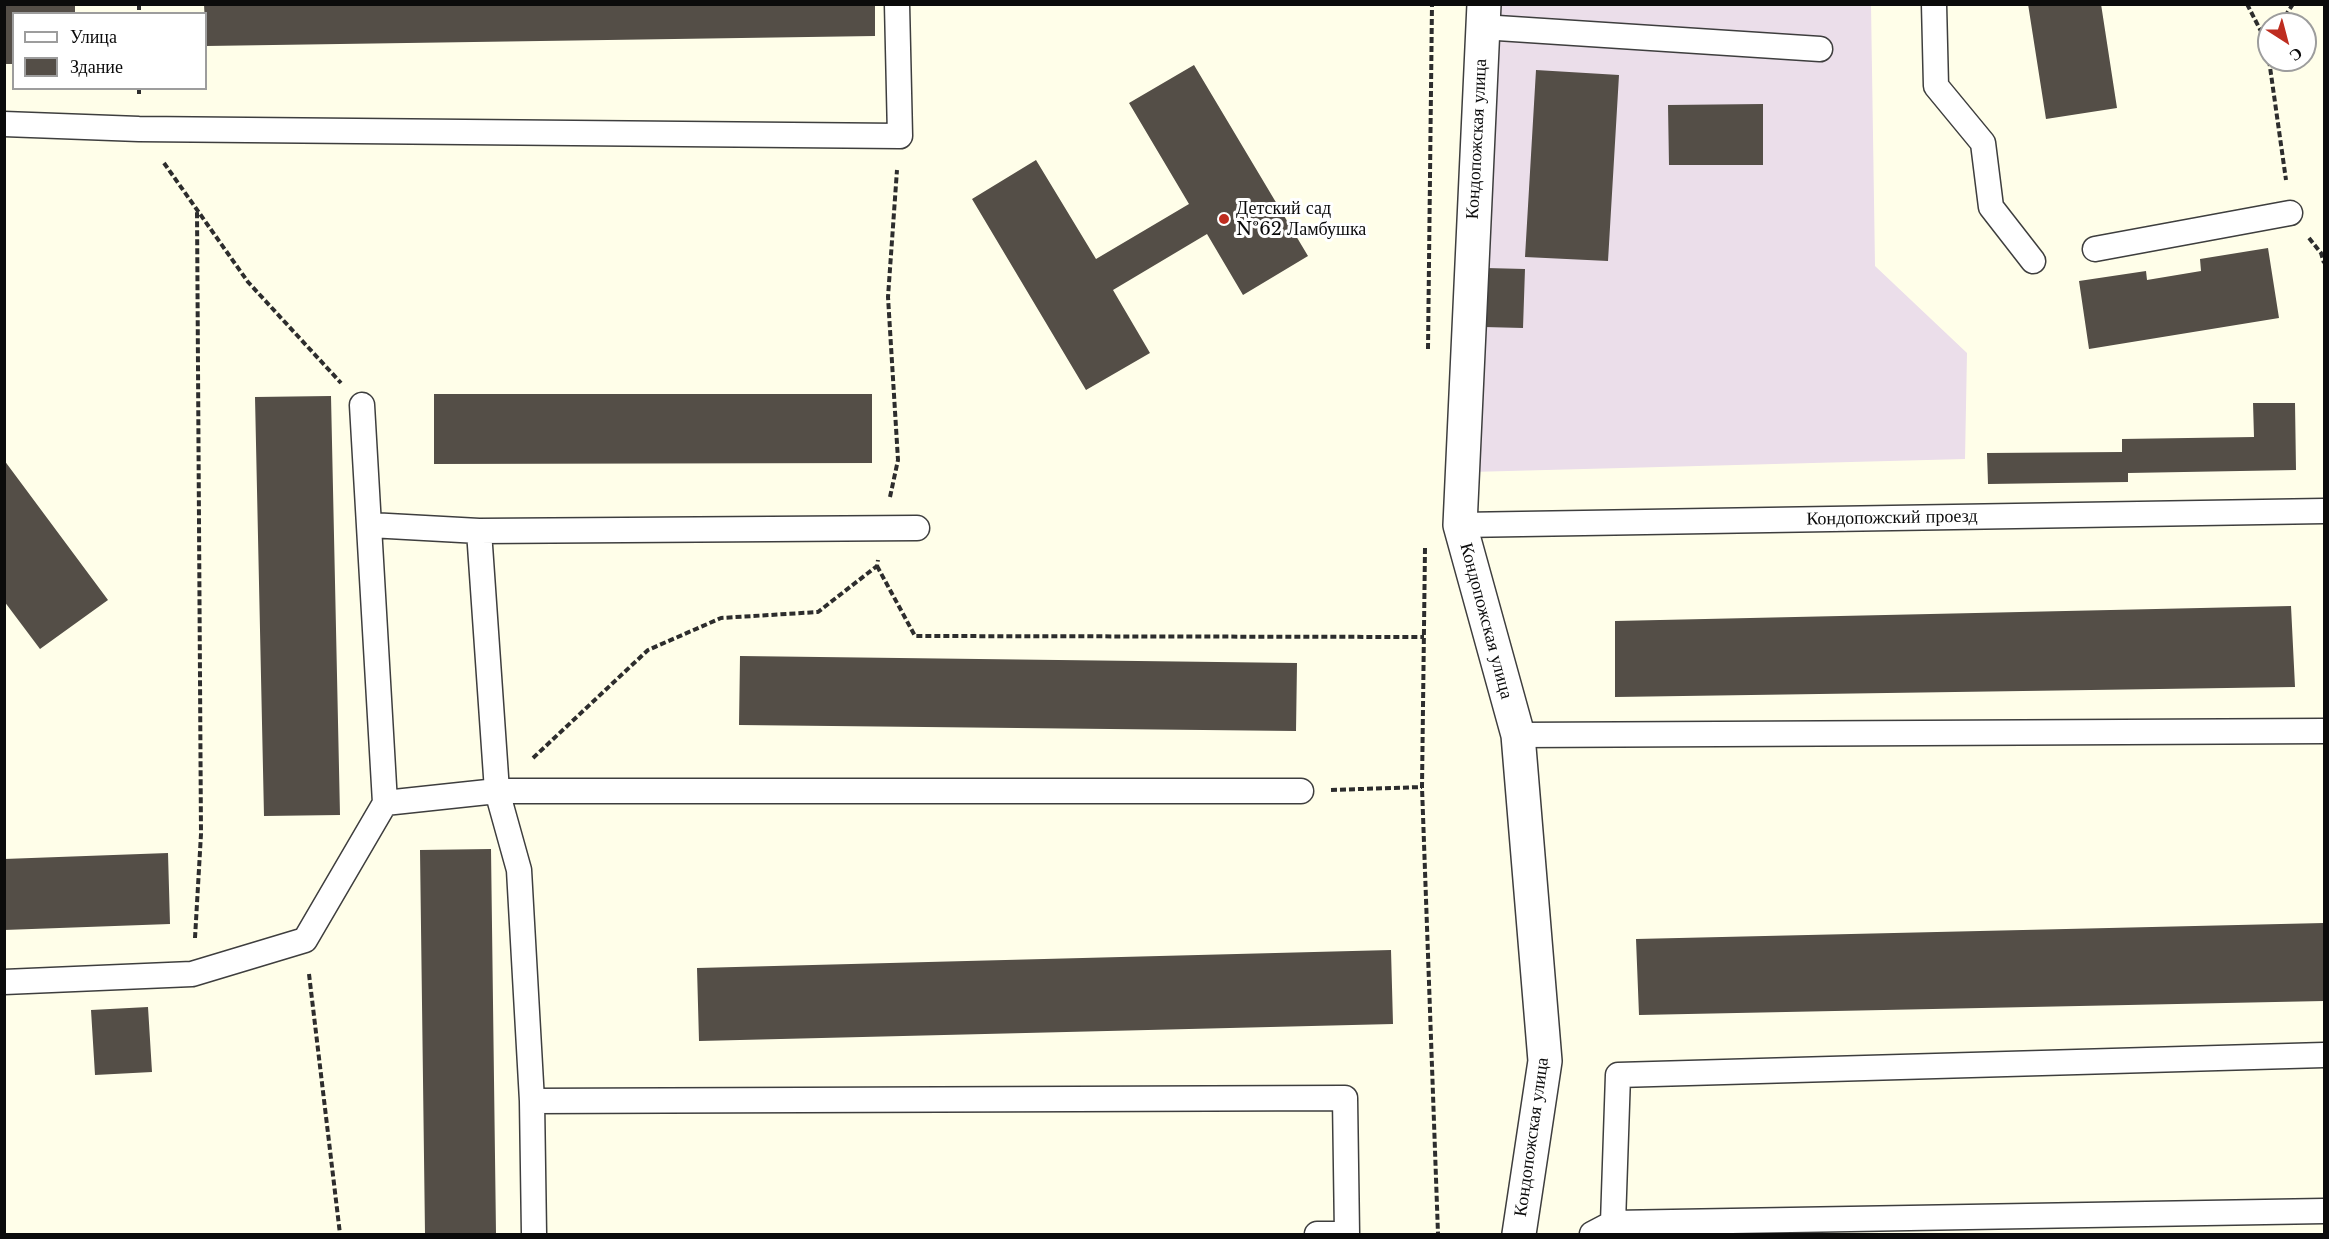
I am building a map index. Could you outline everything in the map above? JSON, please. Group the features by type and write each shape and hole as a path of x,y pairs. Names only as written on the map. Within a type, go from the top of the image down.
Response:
{"street":[{"name":"Кондопожская улица","path":"1483,16 1460,525 1518,735 1545,1061 1519,1234"}],"lane":[{"path":"4,124 139,129 900,136 897,4"},
{"path":"1934,4 1936,86 1983,143 1991,207 2033,261"},
{"path":"1483,16 1820,49"},
{"path":"2095,249 2290,213"},
{"path":"4,982 192,974 304,940 385,803 362,405"},
{"name":"Кондопожский проезд","path":"1460,525 2325,511"},
{"path":"370,525 479,531 917,528"},
{"path":"479,531 498,791 519,870 532,1101 534,1234"},
{"path":"1518,735 2325,731"},
{"path":"385,803 498,791 1300,790"},
{"path":"1613,1223 1618,1076 2325,1055"},
{"path":"532,1101 1345,1098 1347,1234 1317,1234"},
{"path":"1592,1234 1613,1223 2325,1211"}],"path":[{"path":"1428,353 1432,4"},
{"path":"2247,4 2257,22"},
{"path":"2271,72 2290,213"},
{"path":"139,129 248,282 362,405"},
{"path":"192,974 201,834 197,210"},
{"path":"1425,542 1422,787 1438,1234"},
{"path":"877,566 915,636 1424,637"},
{"path":"1300,790 1422,787"},
{"path":"304,940 340,1234"}],"shaded area":[{"path":"1499,5 1871,5 1875,266 1967,353 1965,459 1470,472"}],"building":[{"path":"4,4 75,4 75,12 12,12 12,64 4,64"},
{"path":"204,4 875,4 875,36 207,46 207,12 204,12"},
{"path":"2028,4 2101,4 2117,108 2046,119"},
{"name":"Детский сад №62 Ламбушка","path":"1194,65 1308,256 1243,295 1207,234 1113,290 1150,353 1086,390 972,199 1036,160 1096,259 1189,204 1129,103"},
{"path":"1536,70 1619,75 1608,261 1525,257"},
{"path":"1763,104 1763,165 1669,165 1668,105"},
{"path":"2268,248 2279,318 2089,349 2079,281 2146,271 2147,280 2201,271 2200,259"},
{"path":"1486,268 1525,269 1523,328 1484,327"},
{"path":"434,394 872,394 872,463 434,464"},
{"path":"331,396 340,815 264,816 255,397"},
{"path":"2253,403 2295,403 2296,470 2128,473 2128,482 1988,484 1987,453 2122,452 2122,439 2254,437"},
{"path":"4,460 108,600 40,649 4,601"},
{"path":"2291,606 2295,687 1615,697 1615,621"},
{"path":"740,656 1297,663 1296,731 739,725"},
{"path":"491,849 496,1234 425,1234 420,850"},
{"path":"168,853 170,924 4,930 4,859"},
{"path":"2324,923 2324,1001 1639,1015 1636,939"},
{"path":"1391,950 1393,1024 699,1041 697,968"},
{"path":"148,1007 152,1072 95,1075 91,1010"}],"place":[{"name":"Детский сад №62 Ламбушка","path":"1224,219"}]}
